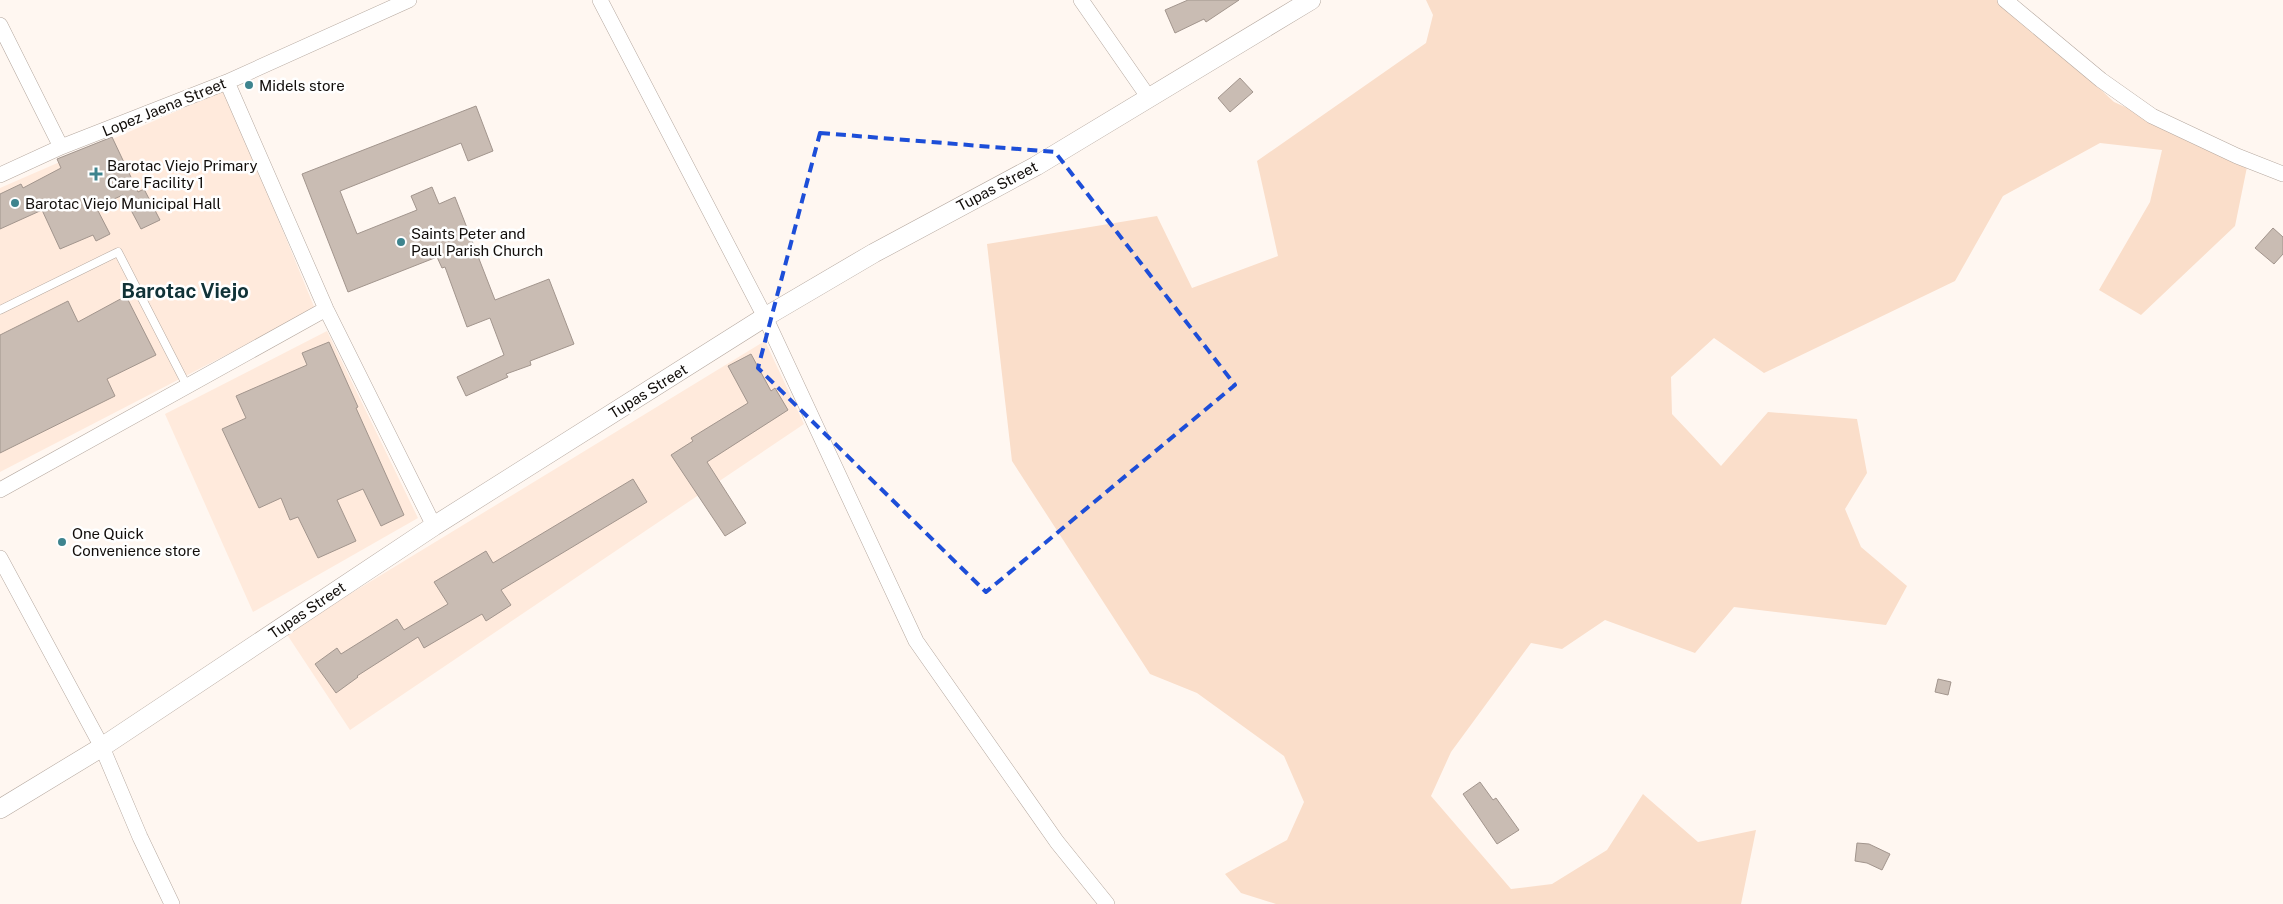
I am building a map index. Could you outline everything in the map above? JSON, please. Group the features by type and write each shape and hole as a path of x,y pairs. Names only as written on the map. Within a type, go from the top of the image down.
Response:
{"street":[{"name":"Lopez Jaena Street","path":"0,175 227,82 409,0"},
{"path":"600,0 765,317 916,641 1057,842 1107,904"},
{"path":"1081,0 1149,98"},
{"name":"Tupas Street","path":"0,809 102,747 434,526 765,317 874,252 1036,166 1311,0"},
{"path":"2005,0 2102,80 2152,116 2237,156 2283,174"},
{"path":"0,25 62,148"},
{"path":"227,82 326,309 434,526"},
{"path":"0,490 326,309"},
{"path":"0,558 102,747 140,838 172,904"}],"lane":[{"path":"0,310 118,252 187,386"}],"highlighted area":[{"path":"820,133 1055,152 1235,385 986,592 758,368"}],"shaded area":[{"path":"1426,0 2001,0 2034,27 2114,102 2248,162 2235,226 2141,315 2099,290 2150,202 2162,150 2100,143 2003,196 1955,281 1764,373 1714,338 1671,377 1672,414 1721,466 1768,412 1857,419 1867,473 1845,509 1861,547 1907,586 1886,625 1734,607 1695,653 1605,620 1562,649 1531,643 1451,752 1431,796 1511,889 1552,884 1607,850 1643,794 1698,842 1756,830 1741,904 1276,904 1241,893 1225,874 1287,840 1304,802 1284,756 1197,693 1150,674 1012,461 987,244 1157,216 1192,288 1278,256 1257,161 1426,43 1433,15"},
{"path":"225,90 315,309 0,472 0,188"},
{"path":"327,331 418,518 253,612 165,414"},
{"path":"765,341 804,424 350,730 286,633"}],"building":[{"path":"1188,0 1239,0 1206,22 1204,19 1175,33 1165,10"},
{"path":"1240,78 1253,92 1230,112 1218,98"},
{"path":"476,106 493,151 468,161 461,143 340,191 357,234 417,210 411,196 432,187 439,204 455,197 495,300 549,279 574,344 530,361 531,365 506,374 508,377 466,396 457,377 504,355 490,318 467,327 445,267 442,268 437,257 348,292 302,174"},
{"path":"112,137 138,192 144,189 160,220 141,229 123,195 96,207 110,234 96,241 93,235 60,249 42,210 0,229 0,194 21,184 23,188 61,168 57,159"},
{"path":"2273,228 2283,237 2283,254 2274,264 2255,248"},
{"path":"126,296 156,355 107,379 115,396 0,453 0,335 68,301 78,322"},
{"path":"329,342 404,515 381,526 363,489 337,500 356,541 318,558 298,517 290,520 281,498 259,508 222,429 246,418 236,396 307,365 302,353"},
{"path":"751,354 771,391 775,388 788,410 707,462 746,523 725,536 671,455 693,441 691,438 748,403 728,366"},
{"path":"633,479 647,502 501,590 511,605 486,621 482,614 424,648 418,637 357,676 336,693 315,664 337,648 341,654 397,619 404,630 448,604 434,582 486,551 493,563"},
{"path":"1938,679 1951,682 1948,695 1935,692"},
{"path":"1480,782 1493,800 1496,798 1519,830 1497,844 1463,794"},
{"path":"1857,843 1869,844 1890,854 1882,870 1867,863 1855,861"}],"place":[{"name":"Midels store","path":"249,85"},
{"name":"Barotac Viejo Primary Care Facility 1","path":"96,174"},
{"name":"Barotac Viejo Municipal Hall","path":"15,203"},
{"name":"Saints Peter and Paul Parish Church","path":"401,242"},
{"name":"One Quick Convenience store","path":"62,542"}],"district":[{"name":"Barotac Viejo","path":"185,291"}]}
